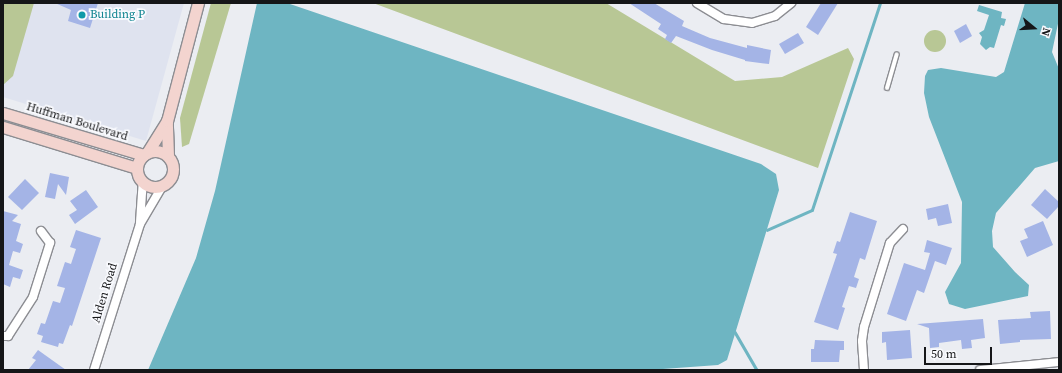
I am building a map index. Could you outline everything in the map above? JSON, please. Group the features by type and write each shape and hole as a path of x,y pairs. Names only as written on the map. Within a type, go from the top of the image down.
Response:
{"street":[{"path":"167,121 137,168 138,177 150,186 163,185 172,175 173,168 168,156 167,121 198,3"},
{"path":"697,3 724,19 742,23 752,23 775,16 791,3"},
{"name":"Huffman Boulevard","path":"3,114 145,154"},
{"path":"3,127 137,168"},
{"path":"145,154 158,151 168,156"},
{"name":"Alden Road","path":"94,370 140,224 144,183"},
{"name":"Alden Road","path":"140,224 163,185"},
{"path":"864,370 862,341 864,327 890,243 903,228"},
{"path":"5,336 34,297 50,243 41,231"},
{"path":"980,370 1059,362"}],"lane":[{"path":"887,88 897,54"}],"shaded area":[{"path":"3,3 184,3 146,141 3,97"}],"green space":[{"path":"3,3 34,3 13,76 3,85"},
{"path":"211,3 231,3 189,144 182,147 180,118"},
{"path":"373,3 606,3 735,81 782,77 848,48 854,59 818,168"},
{"path":"935,30 943,33 946,41 943,49 935,52 927,49 924,41 927,33"}],"water":[{"path":"257,3 290,4 761,164 776,174 779,190 727,360 718,365 649,370 148,370 196,258 215,191"},
{"path":"1025,3 1059,3 1059,19 1052,52 1059,69 1059,161 1035,168 996,213 992,231 993,247 1015,272 1029,285 1028,296 965,309 949,304 945,292 961,263 962,202 929,117 924,93 925,76 928,70 941,68 996,77 1004,72"},
{"path":"979,5 1002,12 1001,18 1006,19 1004,26 1001,25 994,48 990,47 986,50 980,44 982,37 979,33 984,30 989,15 977,11"}],"building":[{"name":"Building P","path":"55,3 98,3 90,28 68,21 71,10"},
{"path":"629,3 654,3 684,21 682,26 710,38 747,48 747,45 771,50 769,64 745,61 676,36 671,43 665,39 667,35 658,29 661,24"},
{"path":"821,3 838,3 818,35 806,27"},
{"path":"966,24 972,36 960,43 954,31"},
{"path":"798,33 804,43 785,54 779,44"},
{"path":"50,173 69,177 66,195 58,184 55,199 45,197"},
{"path":"25,179 39,193 22,210 8,197"},
{"path":"1045,189 1059,202 1059,206 1047,219 1031,205"},
{"path":"86,190 98,207 75,224 69,215 77,210 70,201"},
{"path":"948,204 952,223 938,226 936,218 928,220 926,209"},
{"path":"3,211 18,215 12,221 21,224 16,241 23,244 20,253 13,251 9,265 23,270 20,279 13,277 10,287 3,284"},
{"path":"850,212 877,221 865,260 860,258 854,277 859,279 856,288 849,286 842,307 845,308 838,330 814,322 837,254 833,253 837,241 840,242"},
{"path":"1043,221 1053,245 1027,257 1020,241 1028,238 1024,229"},
{"path":"76,230 101,238 72,326 70,325 63,344 59,343 58,347 41,342 43,336 37,334 41,323 45,324 53,301 60,303 65,288 57,286 65,262 71,264 76,249 70,247"},
{"path":"927,240 952,248 946,265 935,261 924,293 917,290 906,321 887,314 904,263 925,270 930,253 924,252"},
{"path":"1050,311 1051,339 1020,340 1020,342 1000,344 998,320 1031,318 1030,312"},
{"path":"983,319 985,338 971,340 972,348 962,349 961,340 939,343 939,347 930,348 929,328 917,324"},
{"path":"910,330 912,358 887,360 886,342 882,343 882,332"},
{"path":"815,340 844,341 844,350 840,350 839,362 811,362 811,349 814,349"},
{"path":"38,350 66,370 28,370 36,360 32,358"}],"waterway":[{"path":"767,230 812,210 880,3"},
{"path":"735,332 757,370"}],"place":[{"name":"Building P","path":"82,15"}]}
